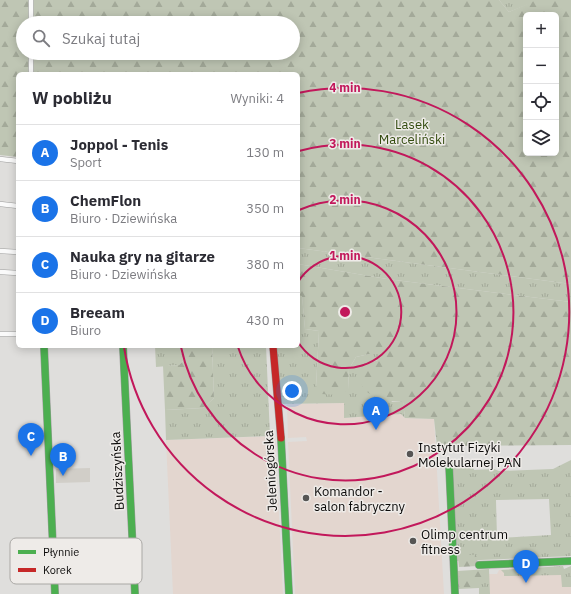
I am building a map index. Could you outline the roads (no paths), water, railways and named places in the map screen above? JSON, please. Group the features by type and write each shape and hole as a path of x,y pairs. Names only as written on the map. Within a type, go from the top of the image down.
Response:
{"street":[{"path":"31,0 31,16"},
{"path":"31,60 31,72"},
{"path":"0,159 16,161"},
{"path":"0,204 16,206"},
{"path":"0,251 16,252"},
{"path":"0,272 16,273"},
{"path":"0,334 16,334"},
{"path":"44,348 53,538"},
{"name":"Budziszyńska","path":"123,348 132,538"},
{"name":"Jeleniogórska","path":"273,348 281,440 289,594"},
{"path":"448,464 455,594"},
{"path":"479,565 571,562"},
{"path":"55,584 55,594"},
{"name":"Budziszyńska","path":"135,584 135,594"}],"place":[{"name":"Joppol - Tenis","path":"376,430"},
{"name":"Instytut Fizyki Molekularnej PAN","path":"410,454"},
{"name":"Nauka gry na gitarze","path":"31,456"},
{"name":"ChemFlon","path":"63,476"},
{"name":"Komandor - salon fabryczny","path":"306,498"},
{"name":"Olimp centrum fitness","path":"413,541"},
{"name":"Breeam","path":"526,583"}],"park label":[{"name":"Lasek Marceliński","path":"412,132"}]}
